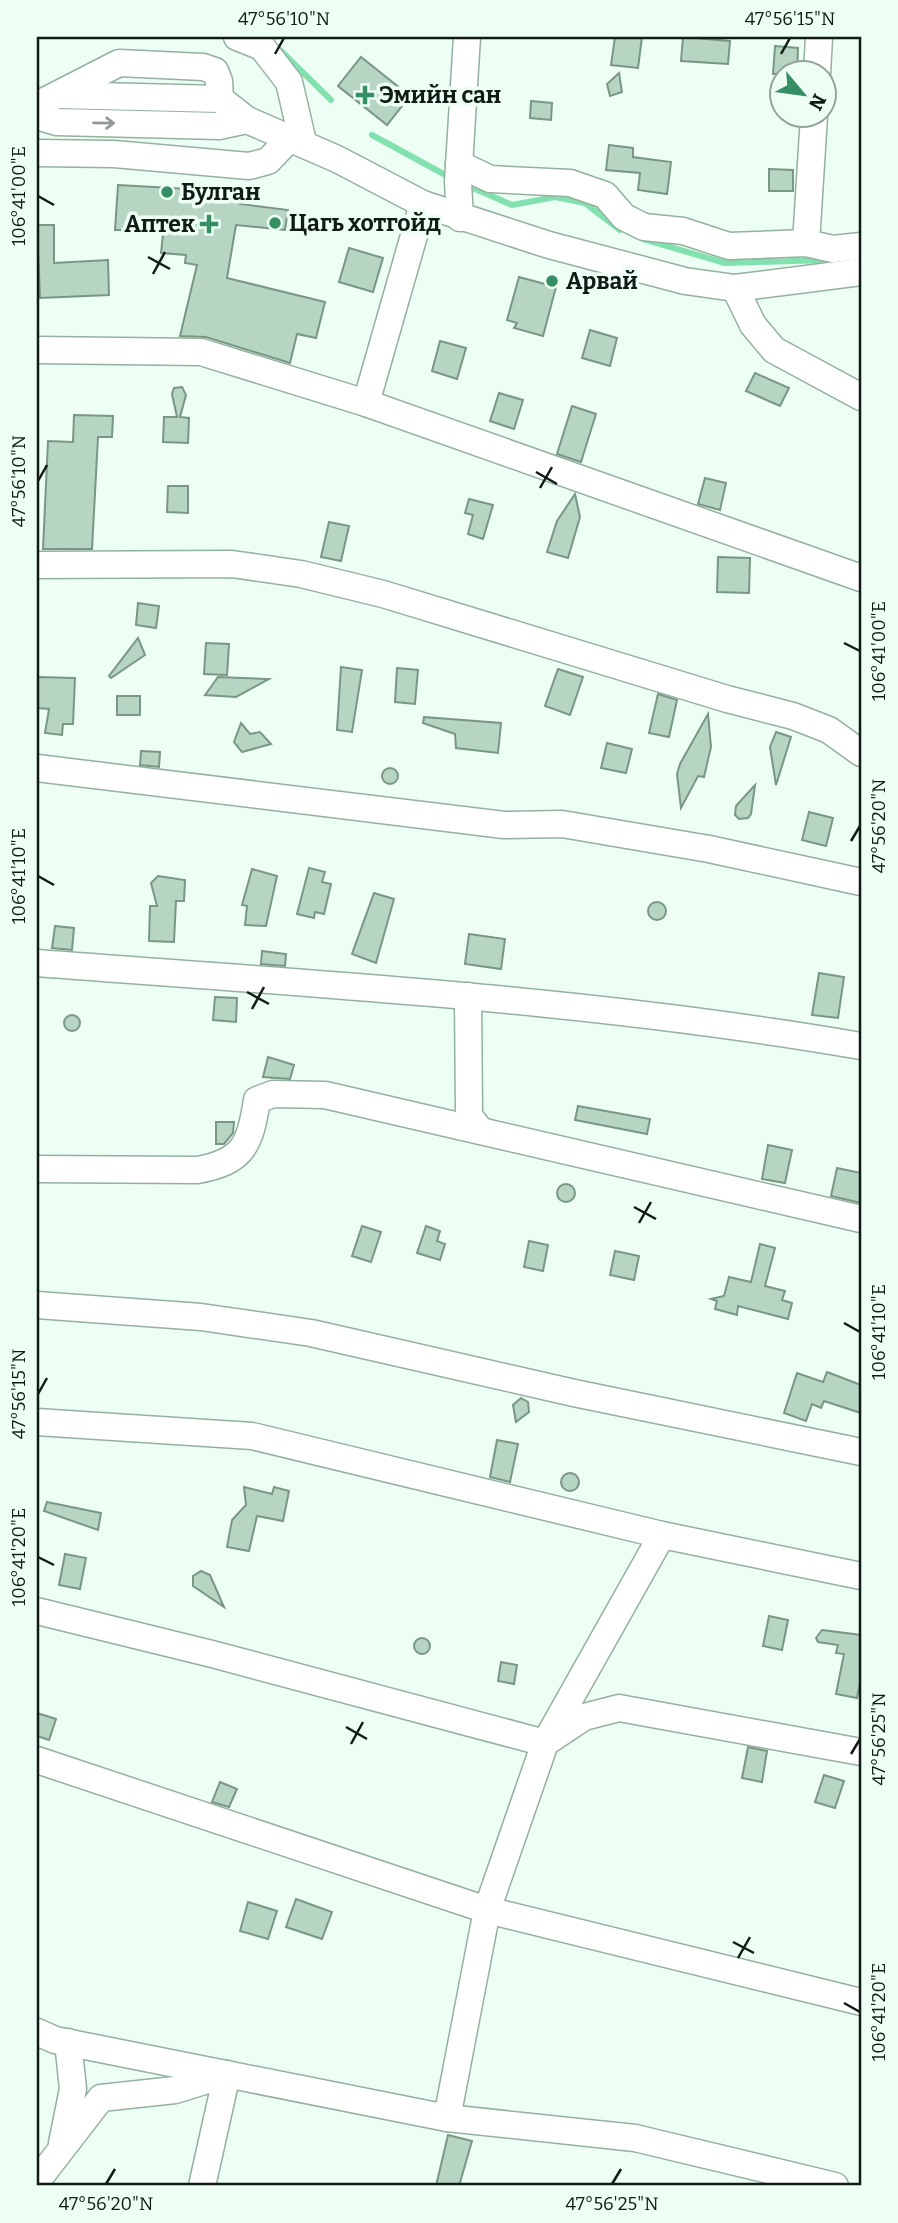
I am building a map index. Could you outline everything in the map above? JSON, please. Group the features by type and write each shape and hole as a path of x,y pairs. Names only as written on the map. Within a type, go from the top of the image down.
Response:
{"street":[{"path":"237,37 262,47 289,82 297,140"},
{"path":"460,218 459,164 467,37"},
{"path":"818,60 819,37"},
{"path":"47,100 220,99 247,120 297,140 423,204 460,218 673,278 735,288 861,272"},
{"path":"37,116 57,122 219,126 247,120"},
{"path":"806,243 813,130"},
{"path":"37,153 114,155 249,166 268,161 297,140"},
{"path":"459,164 490,179 570,183 605,195 624,217 644,227 683,231 729,246 806,243 833,249 861,246"},
{"path":"366,403 423,204"},
{"path":"735,288 753,325 775,350 861,397"},
{"path":"37,350 201,352 366,403 861,578"},
{"path":"37,565 232,564 301,574 383,594 727,699 793,716 829,730 861,754"},
{"path":"37,768 504,825 562,824 709,849 861,882"},
{"path":"37,963 468,996 777,1031 861,1046"},
{"path":"468,996 469,1116 481,1131"},
{"path":"37,1169 174,1170 223,1166 240,1153 252,1133 257,1100 273,1094 324,1095 861,1219"},
{"path":"37,1305 201,1317 311,1333 574,1393 861,1452"},
{"path":"37,1422 252,1436 662,1535 861,1576"},
{"path":"447,2118 487,1910 545,1743 662,1535"},
{"path":"37,1611 212,1654 545,1743 584,1717 618,1708 861,1752"},
{"path":"37,1760 487,1910 861,2002"},
{"path":"37,2032 68,2042 447,2118 635,2138 835,2186"},
{"path":"53,2186 73,2089 68,2042"},
{"path":"37,2181 101,2098 175,2090 226,2074"},
{"path":"202,2186 226,2074"}],"building":[{"path":"615,37 642,37 638,68 611,65"},
{"path":"683,37 730,41 728,64 681,61"},
{"path":"775,46 798,48 798,60 774,60"},
{"path":"361,57 410,96 387,125 338,86"},
{"path":"619,73 622,92 610,96 607,84"},
{"path":"531,101 552,103 551,120 530,118"},
{"path":"609,145 633,148 633,157 671,162 667,194 638,190 640,173 606,170"},
{"path":"769,169 793,170 793,191 769,191"},
{"path":"118,185 190,189 241,198 240,204 288,210 285,230 236,225 227,278 325,302 316,338 297,334 290,363 206,337 180,336 197,265 185,263 186,255 161,253 164,225 132,223 131,230 115,230"},
{"path":"37,225 54,225 54,263 108,260 109,295 40,298"},
{"path":"349,248 383,258 373,292 339,282"},
{"path":"519,277 556,287 543,336 514,328 517,323 507,320"},
{"path":"590,330 617,338 610,366 582,358"},
{"path":"440,341 466,348 457,379 432,371"},
{"path":"755,373 789,388 780,406 746,391"},
{"path":"182,387 186,395 180,417 189,418 188,443 163,442 164,417 177,417 172,394 174,388"},
{"path":"499,393 523,400 514,429 490,421"},
{"path":"572,406 596,414 581,462 557,454"},
{"path":"74,415 113,416 112,437 98,437 92,549 43,549 48,441 73,442"},
{"path":"705,478 726,483 720,510 698,504"},
{"path":"168,486 188,486 188,513 167,512"},
{"path":"575,494 580,517 568,558 547,552 557,521"},
{"path":"469,499 493,505 483,539 468,534 473,515 465,513"},
{"path":"329,522 349,526 341,561 321,557"},
{"path":"718,557 750,558 749,593 717,592"},
{"path":"138,603 159,606 156,628 136,625"},
{"path":"138,638 145,655 111,678 109,676"},
{"path":"206,643 229,644 227,675 204,674"},
{"path":"341,667 362,670 352,732 337,730"},
{"path":"397,668 418,670 415,704 395,702"},
{"path":"558,669 583,677 570,715 545,706"},
{"path":"37,677 75,678 73,724 63,724 62,735 45,733 49,709 37,708"},
{"path":"218,677 269,679 236,697 205,695"},
{"path":"658,694 677,700 669,737 649,733"},
{"path":"117,696 140,696 140,715 117,715"},
{"path":"708,714 711,747 704,777 698,776 681,808 677,774"},
{"path":"424,717 501,723 498,753 456,748 455,734 423,723"},
{"path":"241,723 250,734 260,732 271,744 242,752 234,742"},
{"path":"776,732 791,737 776,785 770,747"},
{"path":"607,743 632,749 626,773 601,768"},
{"path":"141,751 160,752 159,767 140,765"},
{"path":"390,768 398,776 390,784 382,776"},
{"path":"755,785 751,814 748,818 739,819 735,815 736,806"},
{"path":"809,812 833,818 826,846 802,840"},
{"path":"309,868 325,872 322,882 331,884 324,914 315,912 314,918 297,914"},
{"path":"252,869 277,876 266,926 245,925 247,906 242,905"},
{"path":"158,876 185,880 184,901 176,901 174,942 149,941 150,906 157,906 151,883"},
{"path":"374,893 394,899 376,963 352,954"},
{"path":"657,902 663,905 666,911 663,917 657,920 651,917 648,911 651,905"},
{"path":"55,926 74,928 72,950 52,948"},
{"path":"469,934 505,939 501,969 465,964"},
{"path":"262,951 286,954 285,966 261,964"},
{"path":"819,973 844,977 838,1018 812,1015"},
{"path":"215,997 237,998 236,1022 213,1020"},
{"path":"72,1015 80,1023 72,1031 64,1023"},
{"path":"268,1057 294,1065 290,1079 263,1077"},
{"path":"578,1106 650,1119 647,1134 575,1120"},
{"path":"216,1122 234,1122 233,1133 224,1144 216,1144"},
{"path":"768,1145 792,1150 785,1183 762,1179"},
{"path":"837,1168 861,1173 861,1203 831,1196"},
{"path":"566,1184 572,1187 575,1193 572,1199 566,1202 560,1199 557,1193 560,1187"},
{"path":"362,1226 381,1232 371,1262 352,1256"},
{"path":"426,1226 440,1231 437,1241 445,1244 440,1260 417,1253"},
{"path":"529,1241 548,1245 543,1271 524,1267"},
{"path":"760,1244 775,1248 765,1286 785,1291 782,1300 792,1303 788,1319 738,1306 737,1315 715,1309 717,1301 711,1299 724,1296 729,1277 751,1282"},
{"path":"615,1251 639,1256 634,1280 610,1275"},
{"path":"827,1372 861,1385 861,1413 824,1401 821,1408 812,1404 806,1421 784,1413 797,1373 823,1382"},
{"path":"521,1398 528,1402 529,1412 516,1422 513,1405"},
{"path":"497,1440 518,1444 510,1482 490,1477"},
{"path":"570,1473 576,1476 579,1482 576,1488 570,1491 564,1488 561,1482 564,1476"},
{"path":"244,1487 272,1494 274,1487 289,1491 283,1521 257,1516 249,1551 227,1547 232,1520 246,1505"},
{"path":"47,1502 101,1513 98,1530 44,1511"},
{"path":"65,1554 86,1558 80,1589 59,1585"},
{"path":"201,1571 210,1575 224,1607 193,1586 193,1576"},
{"path":"769,1616 788,1620 782,1650 763,1646"},
{"path":"822,1630 861,1635 861,1678 857,1698 836,1694 844,1654 836,1653 838,1645 818,1642 816,1638"},
{"path":"422,1638 430,1646 422,1654 414,1646"},
{"path":"501,1662 517,1665 514,1684 498,1681"},
{"path":"37,1713 56,1719 49,1740 37,1736"},
{"path":"748,1747 767,1751 762,1782 742,1778"},
{"path":"824,1775 844,1781 835,1808 815,1802"},
{"path":"220,1782 237,1789 229,1807 212,1802"},
{"path":"296,1899 332,1912 322,1939 286,1927"},
{"path":"248,1902 277,1911 268,1939 240,1931"},
{"path":"448,2135 472,2141 459,2186 436,2186"}],"waterway":[{"path":"280,50 331,100"},
{"path":"372,135 451,178"},
{"path":"464,184 512,205 555,197 585,203 620,230"},
{"path":"643,239 725,263 828,260"}],"place":[{"name":"Эмийн сан","path":"365,95"},
{"name":"Булган","path":"167,192"},
{"name":"Цагь хотгойд","path":"275,223"},
{"name":"Аптек","path":"209,224"},
{"name":"Арвай","path":"552,281"}]}
